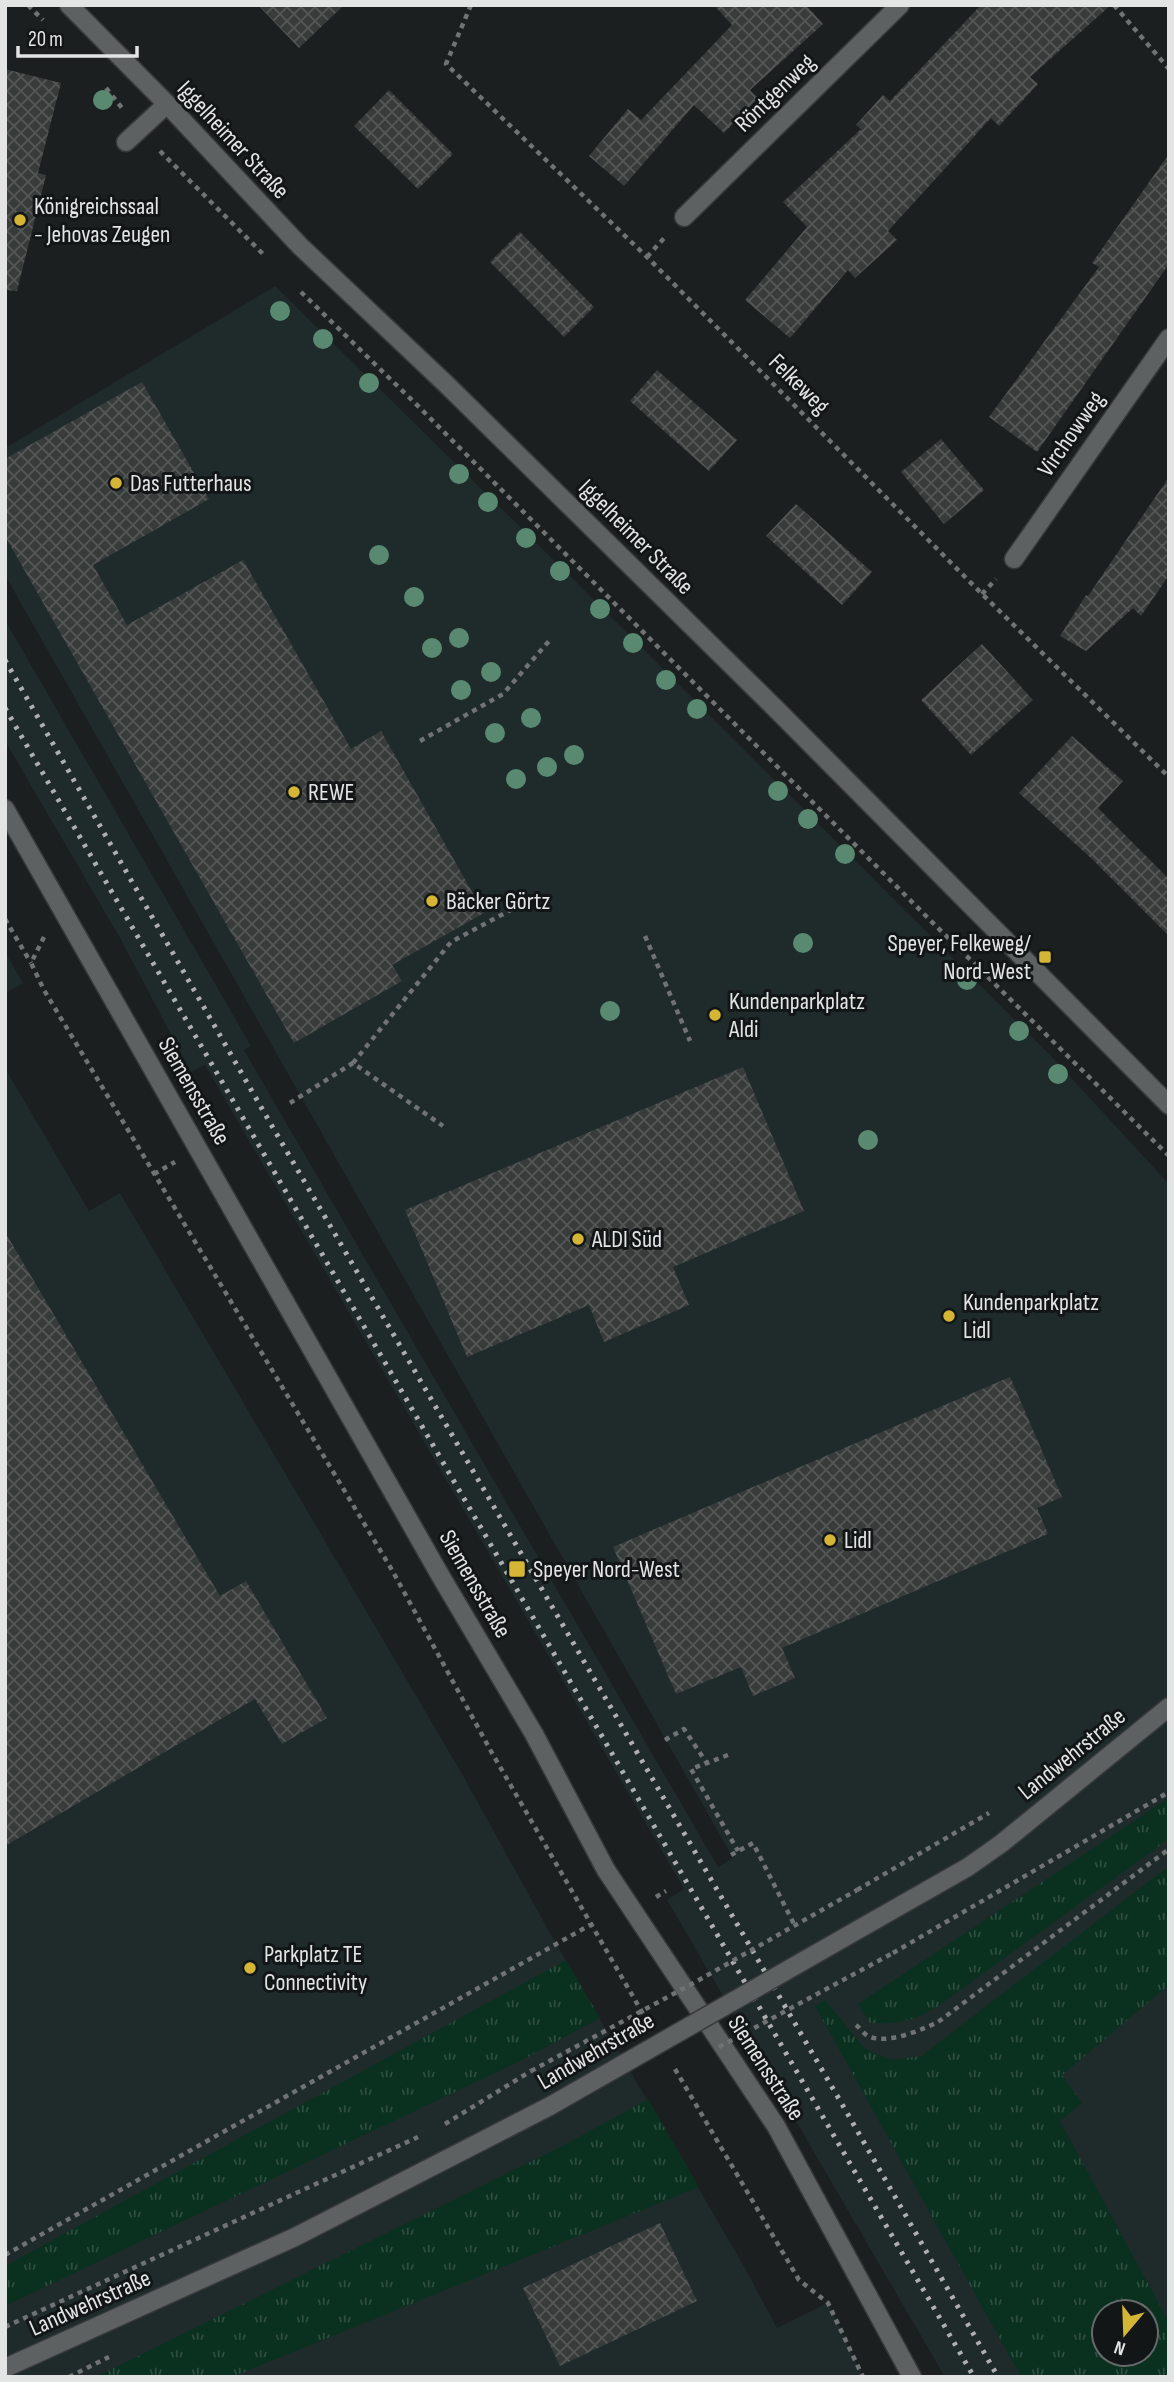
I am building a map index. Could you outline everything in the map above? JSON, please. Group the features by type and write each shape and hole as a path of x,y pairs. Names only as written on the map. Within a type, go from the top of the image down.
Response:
{"main road":[{"name":"Iggelheimer Straße","path":"69,5 167,104 300,246 446,384 777,710 1169,1105"},
{"name":"Röntgenweg","path":"684,217 900,5"},
{"path":"132,136 167,104"},
{"name":"Virchowweg","path":"1014,559 1169,338"},
{"name":"Siemensstraße","path":"5,809 433,1563 534,1734 606,1870 776,2126 912,2377"},
{"name":"Landwehrstraße","path":"5,2368 295,2237 550,2106 968,1867 1002,1843 1169,1707"}],"path":[{"name":"Felkeweg","path":"471,5 446,64 656,267 1169,777"},
{"path":"1114,5 1169,69"},
{"path":"104,86 132,136 270,261"},
{"path":"297,288 1169,1156"},
{"path":"420,741 503,694 549,641"},
{"path":"290,1103 353,1063 452,942 518,906"},
{"path":"5,919 44,990 392,1570 492,1754 646,2020"},
{"path":"31,963 47,932"},
{"path":"645,936 690,1041"},
{"path":"353,1063 443,1126"},
{"path":"664,1740 684,1730 706,1762"},
{"path":"728,1755 691,1769 738,1851"},
{"path":"710,2052 893,1953 1169,1792"},
{"path":"438,2128 531,2071 795,1926 998,1807"},
{"path":"731,1855 753,1843 795,1926"},
{"path":"856,2025 868,2036 885,2038 911,2034 938,2022 1169,1849"},
{"path":"5,2255 590,1925"},
{"path":"686,2065 674,2069 799,2280 828,2303 863,2377"},
{"path":"5,2327 427,2133"}],"shaded area":[{"path":"275,286 1052,1057 1169,1184 1169,2377 945,2377 667,1900 684,1889 205,1065 191,1072 120,938 5,741 5,620 251,1046 244,1050 718,1867 733,1858 5,575 5,448"},
{"path":"5,952 23,983 5,994"},
{"path":"5,1068 89,1211 120,1193 461,1772 551,1935 745,2268 777,2328 828,2303 863,2377 5,2377"}],"green space":[{"path":"1169,1798 1169,1839 934,2009 903,2021 870,2023 858,2004"},
{"path":"1169,1866 1169,1985 1062,2075 1082,2103 1060,2121 1156,2298 1090,2298 1090,2368 1160,2368 1160,2305 1169,2322 1169,2377 1021,2377 815,2006 825,2000 865,2049 893,2060 921,2056"},
{"path":"566,1960 600,2018 524,2059 5,2306 5,2266"},
{"path":"648,2099 699,2187 232,2377 96,2377 570,2142"}],"building":[{"path":"258,5 344,5 299,48"},
{"path":"714,5 806,5 823,24 750,90 758,98 724,133 694,105 624,186 589,156 628,109 641,120 732,25"},
{"path":"981,5 1111,5 1030,77 1038,84 999,126 991,118 888,231 897,240 855,278 848,270 790,338 745,300 807,227 783,202 861,129 856,125 883,95 890,101"},
{"name":"Königreichssaal - Jehovas Zeugen","path":"5,69 61,83 38,173 46,175 17,291 5,290"},
{"path":"389,90 453,154 418,189 354,126"},
{"path":"1169,154 1169,264 1037,452 989,417 1099,267 1092,263"},
{"path":"520,232 594,307 564,337 490,262"},
{"path":"657,370 737,440 709,471 630,401"},
{"path":"142,382 209,499 93,565 127,625 243,560 351,749 381,731 484,913 392,965 402,981 294,1043 5,536 5,459"},
{"path":"941,439 984,490 944,524 901,472"},
{"path":"1169,477 1169,575 1141,616 1133,608 1086,651 1060,636"},
{"path":"796,504 872,572 842,605 766,536"},
{"path":"982,644 1033,700 971,755 921,700"},
{"path":"1072,736 1123,781 1098,808 1169,879 1169,936 1092,859 1019,793"},
{"name":"ALDI Süd","path":"743,1067 804,1211 673,1267 689,1305 604,1342 589,1305 467,1357 405,1210"},
{"path":"5,1232 220,1596 246,1581 327,1718 282,1744 255,1699 5,1846"},
{"name":"Lidl","path":"1010,1377 1062,1497 1037,1508 1048,1534 782,1648 795,1678 753,1696 741,1667 676,1694 613,1547"},
{"path":"660,2223 697,2301 560,2366 523,2288"}],"railway":[{"path":"5,660 265,1114 998,2377"},
{"path":"5,708 974,2377"}],"place":[{"name":"Königreichssaal - Jehovas Zeugen","path":"20,220"},
{"name":"Das Futterhaus","path":"116,483"},
{"name":"REWE","path":"294,792"},
{"name":"Bäcker Görtz","path":"432,901"},
{"name":"Speyer, Felkeweg/ Nord-West","path":"1045,957"},
{"name":"Kundenparkplatz Aldi","path":"715,1015"},
{"name":"ALDI Süd","path":"578,1239"},
{"name":"Kundenparkplatz Lidl","path":"949,1316"},
{"name":"Lidl","path":"830,1540"},
{"name":"Speyer Nord-West","path":"517,1569"},
{"name":"Parkplatz TE Connectivity","path":"250,1968"}]}
